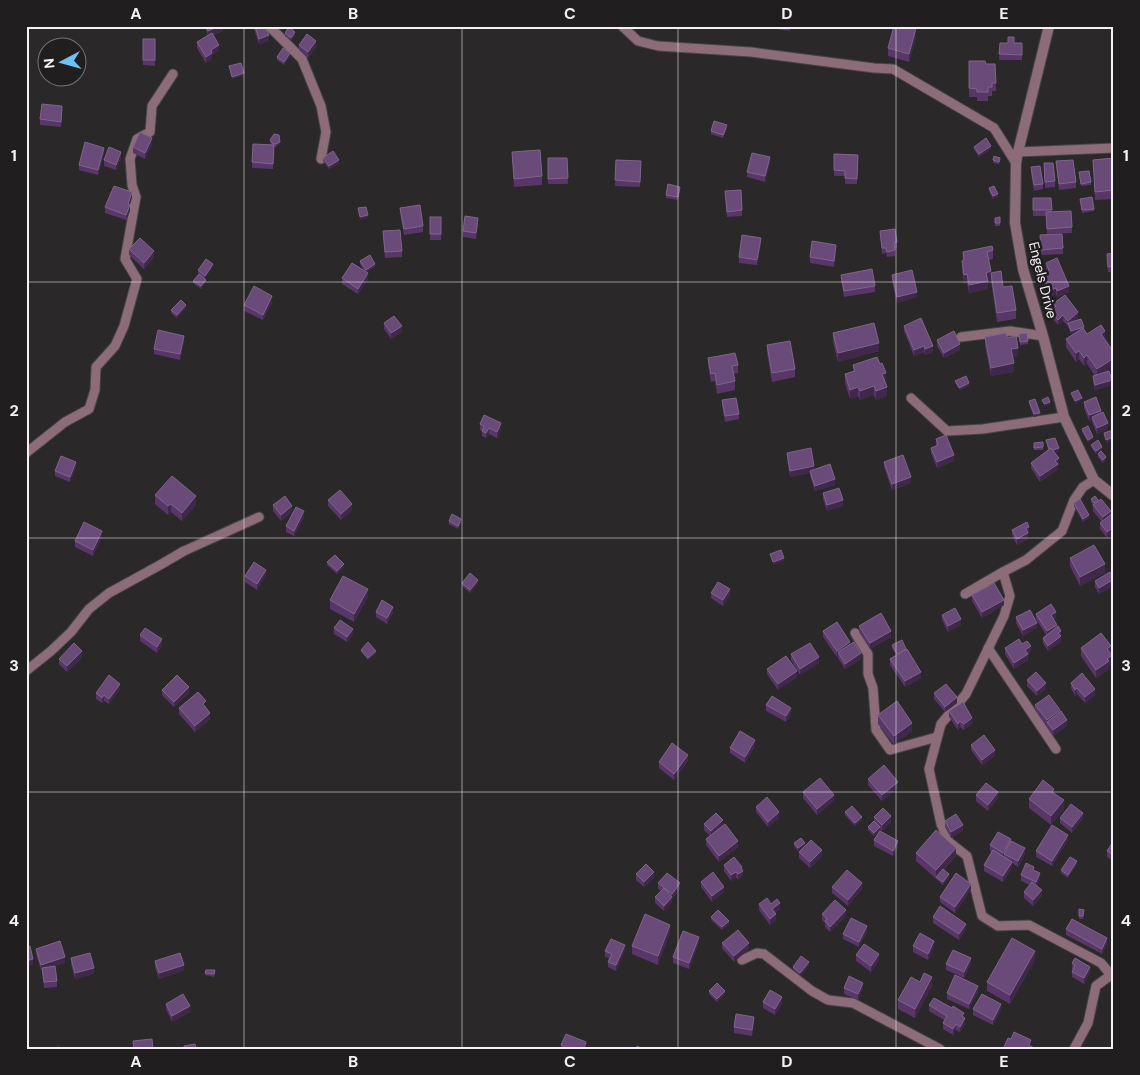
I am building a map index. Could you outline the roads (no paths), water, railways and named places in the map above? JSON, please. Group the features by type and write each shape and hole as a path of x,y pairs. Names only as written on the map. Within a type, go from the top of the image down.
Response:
{"street":[{"path":"269,26 302,59 321,106 326,132 321,159"},
{"path":"622,26 638,41 658,46 751,52 893,69 994,128 1016,163"},
{"name":"Engels Drive","path":"1048,26 1016,163 1016,223 1018,241 1023,270 1043,336 1064,417 1094,480 1114,496"},
{"path":"26,453 65,422 89,409 95,390 96,367 114,346 124,326 137,280 125,259 136,197 132,185 130,160 137,139 150,132 152,106 173,74"},
{"path":"1018,152 1114,148"},
{"path":"961,337 1010,331 1043,336"},
{"path":"911,398 948,431 983,429 1064,417"},
{"path":"965,594 1026,560 1062,531 1074,500 1083,487 1094,480"},
{"path":"26,671 58,645 89,609 109,593 184,551 259,517"},
{"path":"1003,572 1010,596 1004,616 966,694 941,724 929,768 941,824 949,842 967,856 982,916 998,926 1029,926 1101,962 1113,976 1096,986 1088,1023 1074,1049"},
{"path":"855,633 868,654 868,674 873,688 876,730 890,750 937,736"},
{"path":"988,648 1056,749"},
{"path":"742,960 757,953 764,954 812,992 828,1000 853,1003 940,1049"}]}
